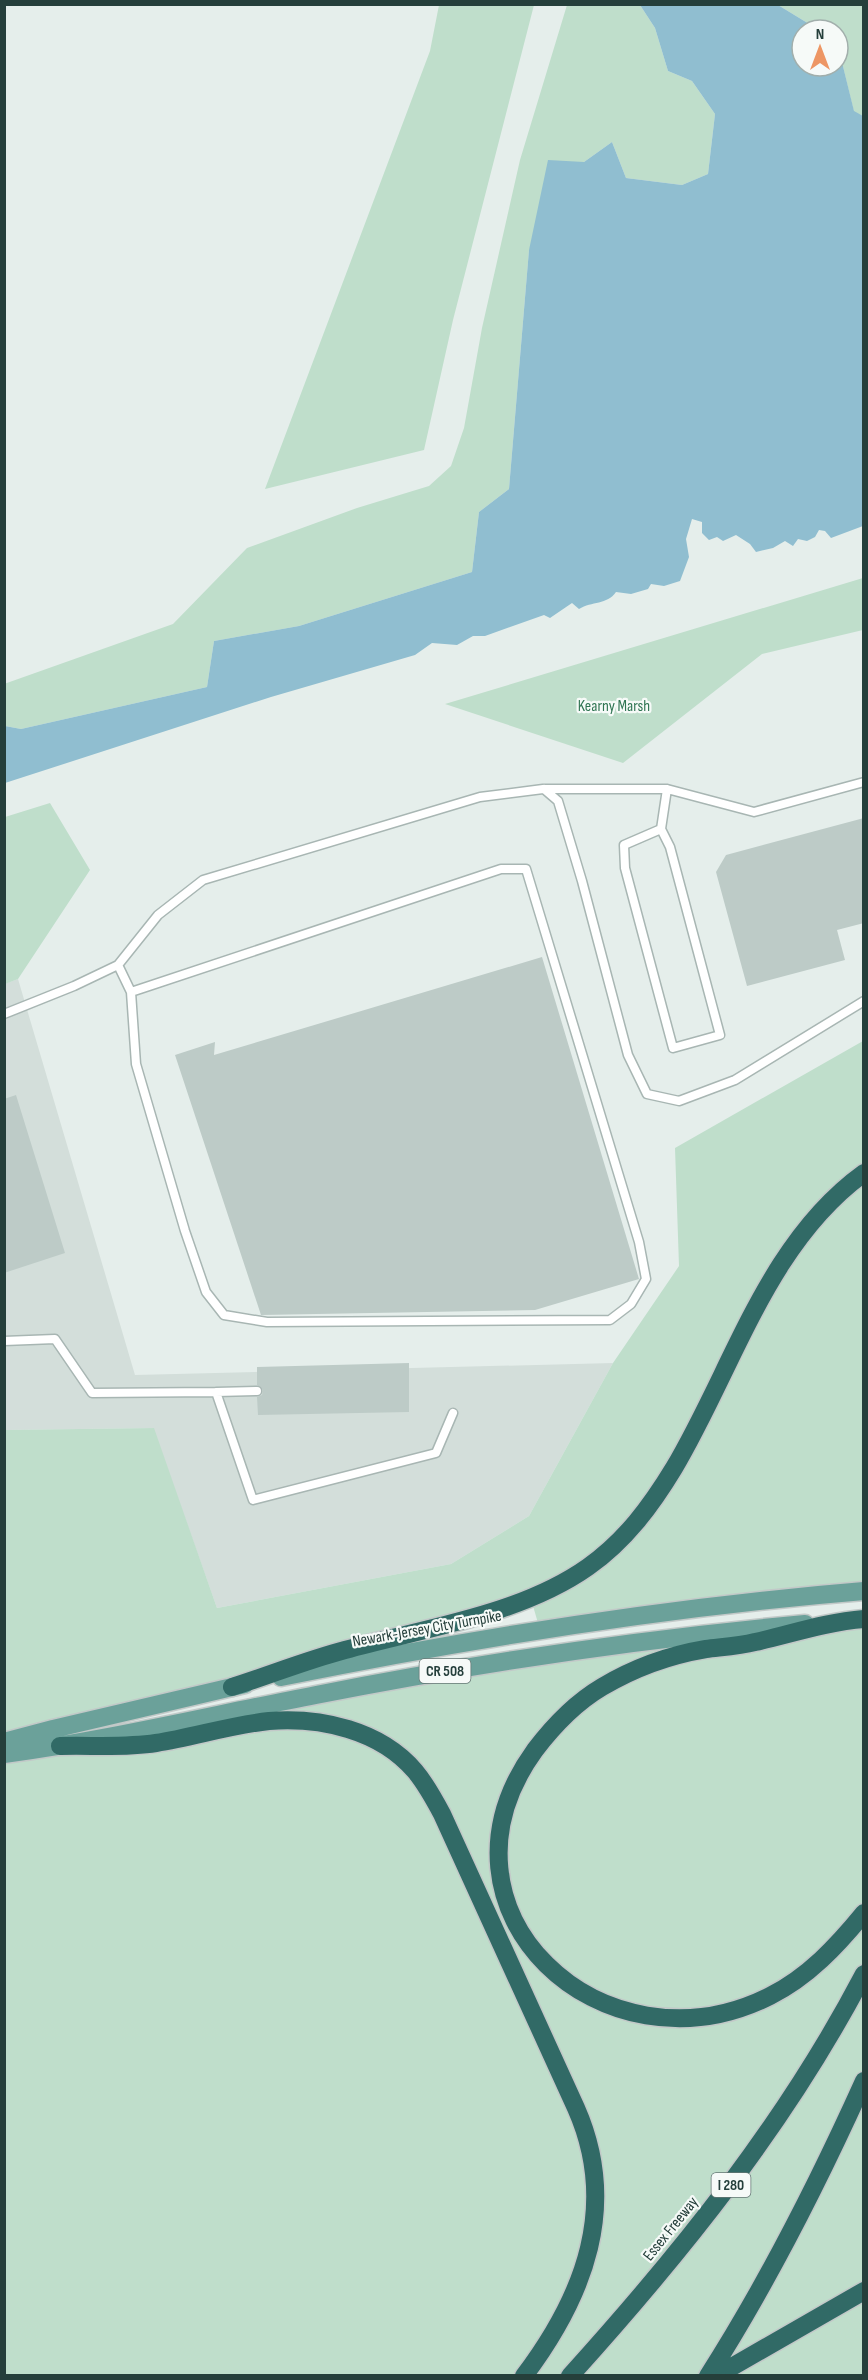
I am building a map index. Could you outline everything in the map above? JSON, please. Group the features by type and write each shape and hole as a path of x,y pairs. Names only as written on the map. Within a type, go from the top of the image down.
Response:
{"highway":[{"path":"232,1687 342,1651 531,1599 560,1586 601,1558 638,1520 671,1472 701,1421 764,1293 792,1245 820,1211 864,1173"},
{"name":"CR 508","path":"834,1622 864,1619"},
{"path":"834,1622 752,1643 705,1650 661,1661 622,1677 585,1699 556,1724 522,1770 508,1800 503,1818 501,1866 512,1911 527,1942 548,1968 584,1995 612,2007 642,2015 675,2018 707,2016 738,2009 770,1996 813,1968 864,1913"},
{"path":"60,1746 154,1743 267,1722 309,1722 338,1726 368,1737 394,1752 422,1779 442,1814 576,2108 593,2158 596,2215 586,2259 560,2321 524,2376"},
{"name":"Essex Freeway","path":"570,2376 645,2293 733,2181 801,2082 864,1974"},
{"path":"708,2376 790,2234 864,2081"},
{"path":"716,2376 864,2291"}],"main road":[{"name":"Newark-Jersey City Turnpike","path":"4,1742 232,1687 494,1636 683,1610 864,1591"},
{"name":"CR 508","path":"4,1754 60,1746 469,1667 647,1642 834,1622"}],"lane":[{"path":"4,1014 74,986 118,965 158,915 204,880 480,797 543,789 667,789 754,812 864,782"},
{"path":"543,789 558,801 582,881 628,1056 647,1094 679,1101 735,1080 864,1001"},
{"path":"661,829 624,844 625,868 673,1048 720,1035 670,847 661,829 667,789"},
{"path":"118,965 131,992 136,1064 206,1292 224,1315 267,1322 610,1320 631,1304 646,1279 639,1242 526,869 501,869 131,992"},
{"path":"4,1341 55,1339 92,1393 257,1391"},
{"path":"216,1392 254,1500 436,1452 453,1413"}],"shaded area":[{"path":"18,979 135,1375 613,1363 529,1516 451,1564 217,1608 153,1428 5,1430 4,984"}],"green space":[{"path":"439,5 534,5 453,320 424,450 265,489 430,51"},
{"path":"567,5 640,5 655,28 668,71 692,81 715,114 708,174 682,185 626,178 612,142 584,162 529,250 509,489 479,512 472,572 299,626 214,641 207,687 21,729 5,726 4,684 173,624 247,548 357,508 429,486 451,466 464,428 482,328 520,160"},
{"path":"778,5 863,5 863,116 854,112 846,78 850,78 850,18 799,18"},
{"name":"Kearny Marsh","path":"863,578 863,630 762,654 623,763 445,704"},
{"path":"50,803 90,870 18,979 5,984 5,817"},
{"path":"863,1041 863,1591 540,1630 531,1599 496,1610 5,1736 5,1430 154,1428 217,1608 451,1564 529,1516 613,1363 679,1266 675,1148"},
{"path":"863,1619 863,2375 5,2375 4,1760 315,1695"}],"water":[{"path":"640,5 778,5 799,18 790,18 790,78 846,78 854,111 863,116 863,526 831,538 825,531 819,530 815,537 807,541 798,539 793,546 785,541 773,548 756,552 750,544 736,535 723,541 717,537 709,540 702,533 702,522 692,519 686,539 689,557 680,581 664,586 651,584 648,589 631,594 616,592 604,601 579,609 572,603 550,618 544,615 485,636 473,636 457,645 432,643 415,655 271,697 5,783 5,726 21,729 207,687 214,641 299,626 472,572 479,512 509,489 529,250 548,160 584,162 612,142 626,178 682,185 708,174 715,114 692,81 668,71 655,28"}],"building":[{"path":"864,818 864,923 837,930 845,960 747,986 716,872 726,855"},
{"path":"542,957 639,1279 535,1310 261,1315 175,1055 215,1042 214,1055"},
{"path":"16,1095 65,1253 4,1273 4,1099"},
{"path":"409,1363 409,1412 258,1415 257,1397 262,1395 263,1390 257,1385 257,1367"}]}
